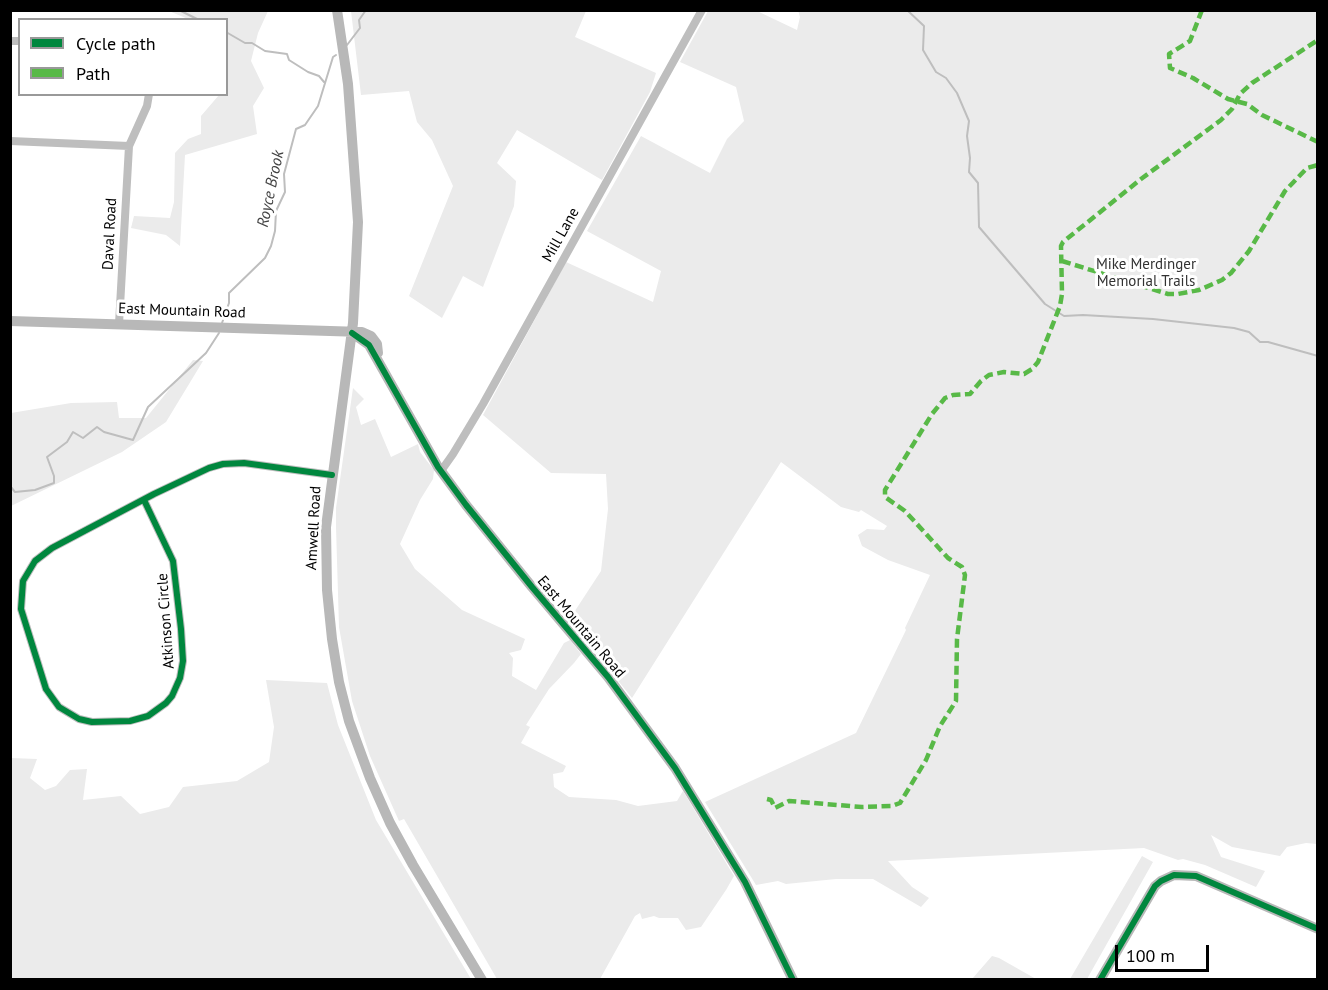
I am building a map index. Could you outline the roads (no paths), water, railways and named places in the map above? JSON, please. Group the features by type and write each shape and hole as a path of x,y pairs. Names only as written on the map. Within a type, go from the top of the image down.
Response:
{"street":[{"name":"Amwell Road","path":"337,10 348,84 357,194 357,261 352,333 326,527 327,590 334,654 349,721 390,823 482,980"},
{"name":"Mill Lane","path":"441,471 483,404 702,10"},
{"name":"Daval Road","path":"119,324 129,146 147,106 148,96"},
{"path":"10,141 129,146"},
{"name":"East Mountain Road","path":"10,321 362,332 371,336 377,344 376,358 398,400 441,471 500,548 608,677 662,750 712,826 745,882 793,980"},
{"path":"347,365 356,351 365,349 376,358"},
{"name":"Atkinson Circle","path":"144,500 173,561 177,576 183,661 180,678 172,696 148,716 130,721 92,722 79,719 59,707 44,683 21,609 23,581 35,561 52,548 144,500 200,471 223,464 253,464 332,475"},
{"path":"1100,980 1155,886 1174,875 1196,876 1317,929"}],"waterway":[{"path":"179,10 195,18"},
{"name":"Royce Brook","path":"347,45 360,28 359,20 366,10"},
{"path":"907,10 924,26 923,50 936,72 946,78 957,93 969,121 967,136 969,172 978,183 979,227 1045,304 1064,316 1153,319 1234,328 1249,332 1260,342 1268,342 1318,356"},
{"path":"228,33 265,51 287,54 289,60 319,76 324,82"},
{"name":"Royce Brook","path":"222,323 229,303 229,293 265,258 271,246 275,231 276,211 285,192 284,174 296,129 305,125 318,106 333,57 336,55"},
{"name":"Royce Brook","path":"10,486 15,492 35,490 54,483 54,476 47,457 67,442 73,432 83,438 97,427 104,432 133,440 148,407 206,353 219,333"}],"park label":[{"name":"Mike Merdinger Memorial Trails","path":"1146,274"}]}
